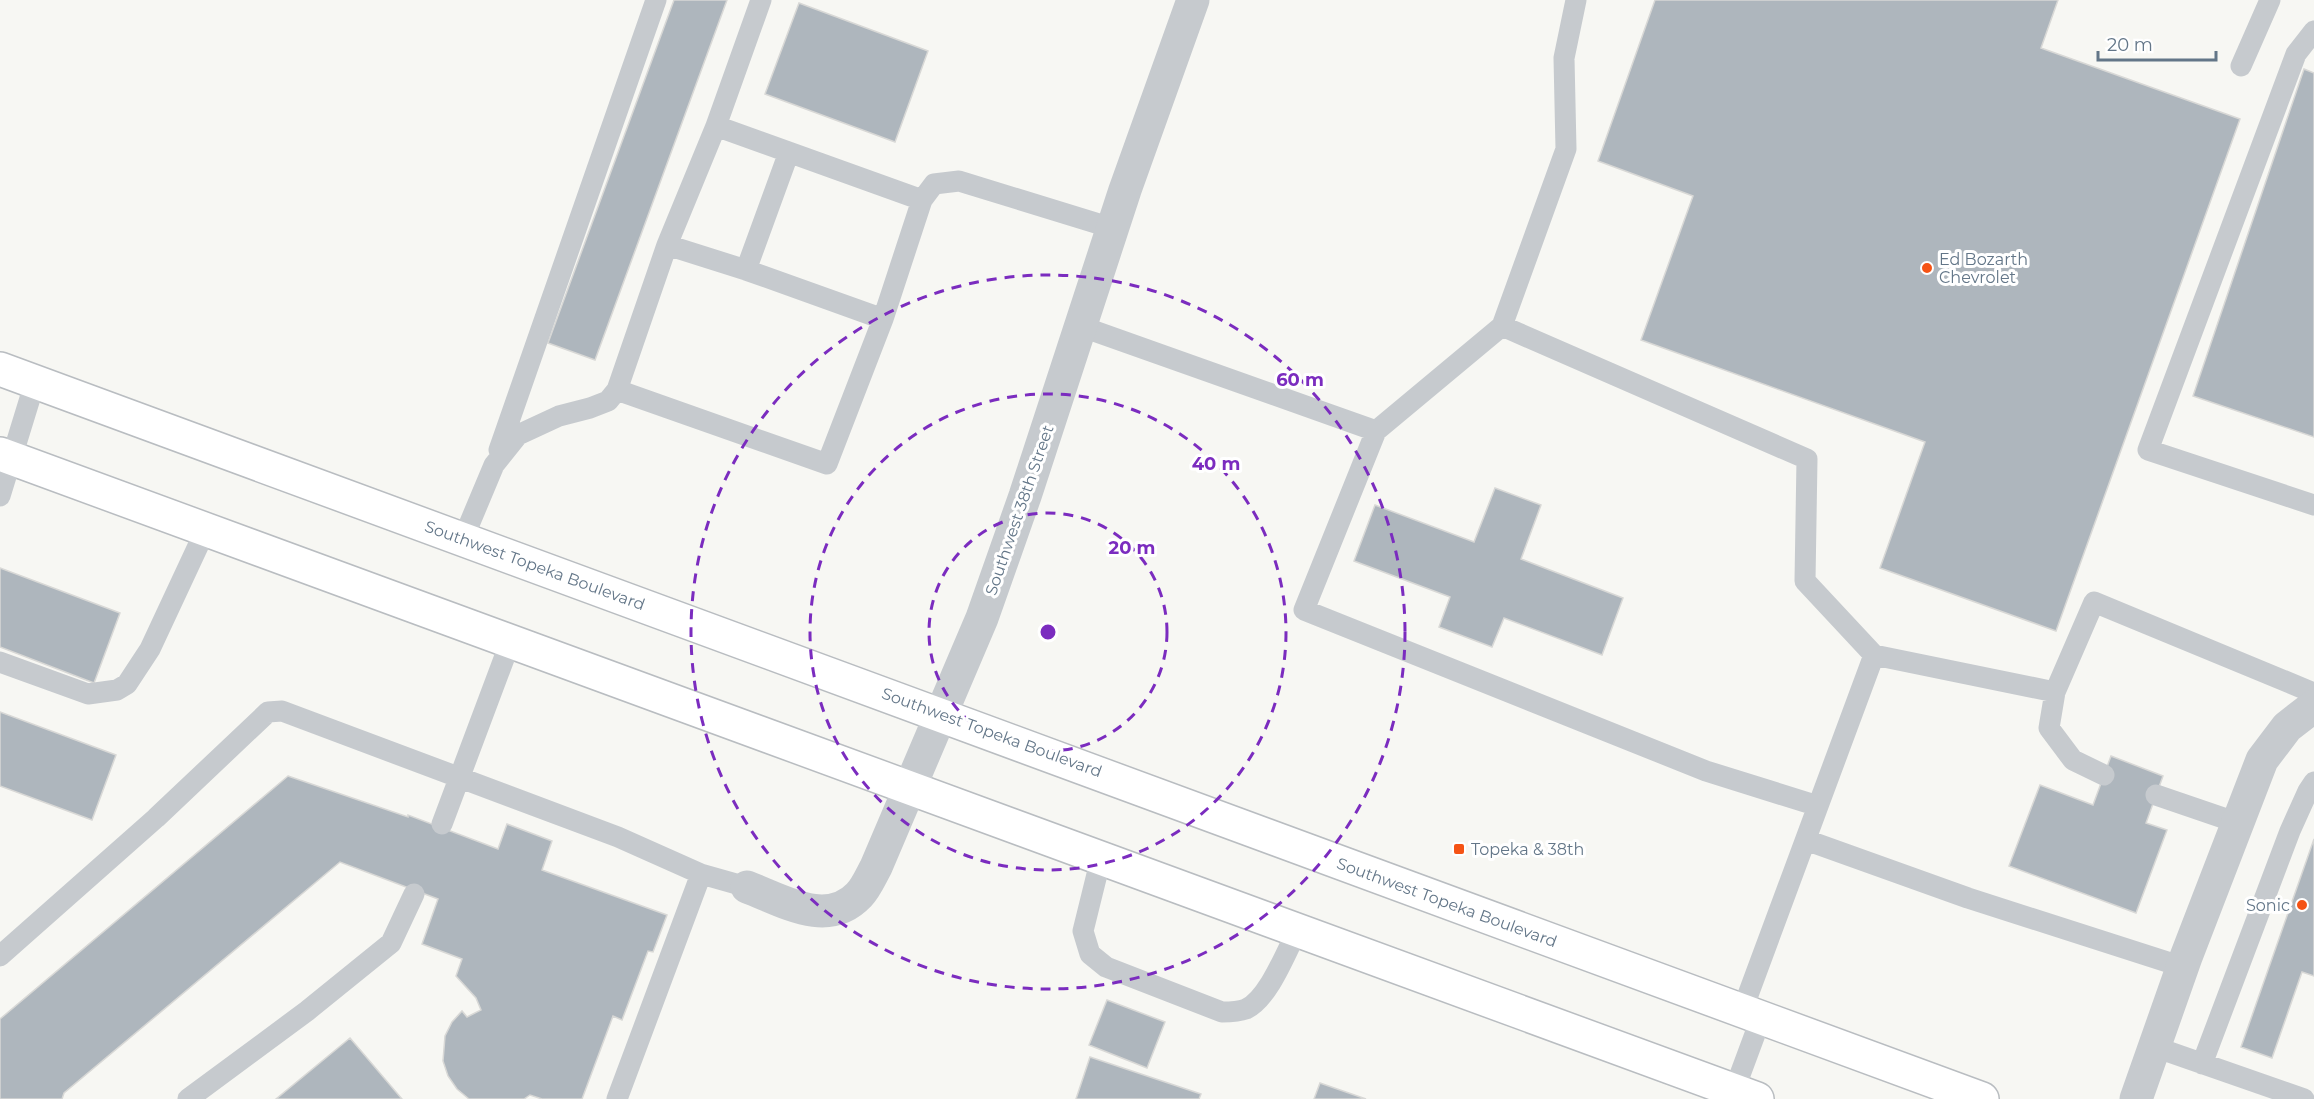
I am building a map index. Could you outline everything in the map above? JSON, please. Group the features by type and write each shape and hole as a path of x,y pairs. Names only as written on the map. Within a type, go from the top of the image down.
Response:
{"main road":[{"name":"Southwest Topeka Boulevard","path":"0,369 942,713 1982,1099"},
{"path":"6,456 911,787 1741,1096"}],"street":[{"name":"Southwest 38th Street","path":"747,887 812,911 828,912 847,906 861,894 876,867 982,618 1112,228 1193,0"},
{"path":"2136,1099 2182,967 2262,760 2287,727 2314,706"}],"lane":[{"path":"463,538 494,465 656,0"},
{"path":"494,465 518,435 559,416 608,401 617,390 667,245 716,126 761,0"},
{"path":"1576,0 1564,58 1566,149 1502,326 1376,431 1304,610 1706,771 1818,806"},
{"path":"2241,66 2270,0"},
{"path":"2314,31 2296,54 2148,450 2314,505"},
{"path":"716,126 922,200"},
{"path":"746,270 789,152"},
{"path":"617,390 827,464 883,319 922,200 934,184 960,181 1112,228"},
{"path":"667,245 746,270 883,319"},
{"path":"1080,326 1376,431"},
{"path":"1502,326 1807,459 1805,581 1874,655 2055,692"},
{"path":"0,496 6,456 35,382"},
{"path":"0,662 88,694 117,690 127,684 150,649 206,529"},
{"path":"2104,776 2073,760 2049,728 2055,692 2094,602 2314,693"},
{"path":"442,824 511,640"},
{"path":"1741,1096 1752,1015 1806,840 1874,655"},
{"path":"0,956 156,818 268,712 282,711 618,837 701,874 747,887"},
{"path":"2202,1064 2290,831 2314,782"},
{"path":"2156,795 2238,823"},
{"path":"1806,840 1968,897 2182,967"},
{"path":"1101,858 1083,931 1090,954 1106,967 1222,1012 1234,1012 1248,1008 1265,992 1298,930"},
{"path":"617,1099 701,874"},
{"path":"188,1099 307,1011 391,943 414,894"},
{"path":"2155,1047 2304,1099"}],"building":[{"path":"674,0 727,0 595,360 548,343"},
{"name":"Ed Bozarth Chevrolet","path":"1655,0 2058,0 2041,48 2240,119 2056,631 1880,568 1925,442 1641,340 1693,196 1598,161"},
{"path":"799,3 928,51 895,142 765,94"},
{"path":"2304,69 2314,73 2314,437 2193,396"},
{"path":"1495,488 1541,505 1521,559 1623,598 1602,655 1504,618 1492,647 1439,627 1450,597 1354,561 1375,505 1474,542"},
{"path":"0,568 120,613 94,683 0,647"},
{"path":"0,712 116,755 92,820 0,786"},
{"path":"2111,756 2163,776 2146,823 2167,830 2136,913 2009,866 2040,785 2093,805"},
{"path":"288,776 408,817 408,815 498,849 507,824 552,841 542,870 667,915 653,952 648,951 622,1020 613,1016 582,1099 542,1099 530,1095 524,1099 469,1099 457,1089 448,1076 443,1061 445,1036 452,1022 462,1011 467,1017 481,1010 476,998 456,976 462,959 422,944 438,899 340,862 64,1093 62,1099 0,1099 0,1019"},
{"name":"Sonic","path":"2314,839 2314,976 2302,972 2272,1058 2241,1047"},
{"path":"1107,1000 1165,1022 1147,1068 1089,1045"},
{"path":"350,1038 402,1099 276,1099"},
{"path":"1090,1057 1201,1094 1199,1099 1076,1099"},
{"path":"1320,1083 1366,1099 1314,1099"}],"place":[{"name":"Ed Bozarth Chevrolet","path":"1927,268"},
{"name":"Topeka & 38th","path":"1459,849"},
{"name":"Sonic","path":"2302,905"}]}
